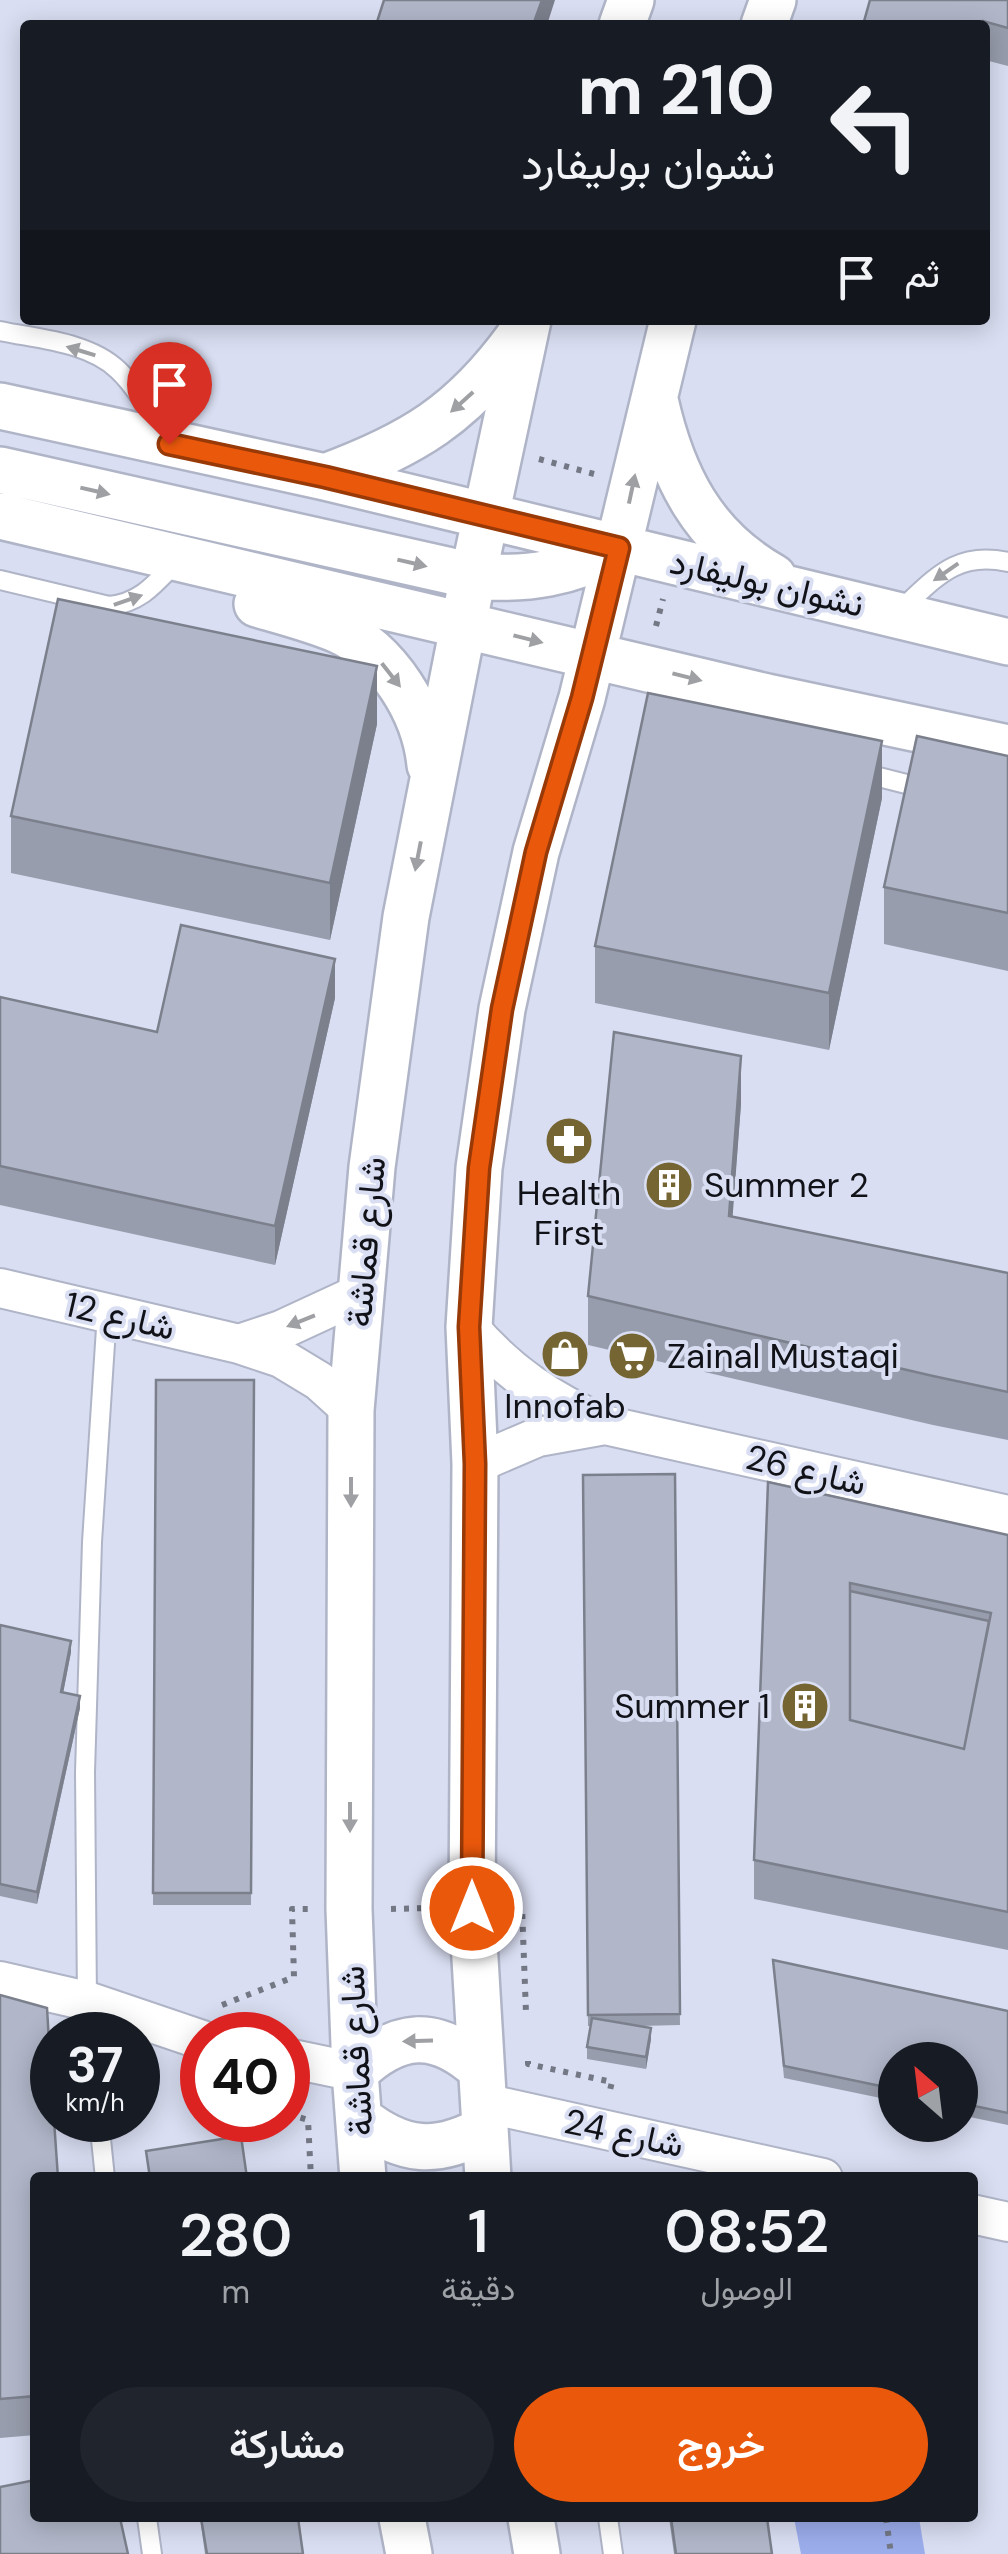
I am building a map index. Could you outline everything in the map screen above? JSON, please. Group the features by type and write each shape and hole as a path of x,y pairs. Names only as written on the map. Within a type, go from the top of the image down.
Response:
{"street":[{"path":"325,477 377,458 426,432 464,402 497,368 526,325"},
{"name":"شارع قماشة","path":"363,2172 349,1910 351,1410 361,1293 388,1042 406,917 527,325"},
{"path":"488,2172 472,1908 475,1464 469,1327 479,1168 502,1009 536,852 592,654 673,325"},
{"path":"654,395 666,448 689,498 719,536 755,567 797,590"},
{"name":"نشوان بوليفارد","path":"0,406 325,477 1008,642"},
{"path":"0,470 473,576 511,580 549,576 585,565 619,548"},
{"path":"0,516 592,654 778,709 1008,748"},
{"path":"184,560 225,593 341,631 372,652 415,708 428,746 432,785"},
{"name":"شارع 12","path":"0,1288 239,1344 281,1358 318,1380 351,1410"},
{"path":"239,1344 361,1293"},
{"name":"شارع 26","path":"469,1327 496,1359 528,1386 604,1425 1008,1514"},
{"name":"شارع 26","path":"475,1464 538,1438 604,1425"},
{"path":"0,1981 75,2012"},
{"path":"310,2063 355,2072 376,2052 403,2041 432,2040 460,2050 483,2101"},
{"path":"360,2119 382,2136 407,2146 434,2147 461,2142 483,2101"},
{"name":"شارع 24","path":"483,2101 796,2172"},
{"path":"978,2215 1008,2222"},
{"path":"403,2522 408,2554"},
{"path":"532,2522 537,2554"}],"lane":[{"path":"0,330 88,351 106,360 132,386 169,444"},
{"path":"896,614 952,566 987,557 1008,562"},
{"path":"0,580 110,606 126,605 140,598 184,560"},
{"path":"846,768 950,794"},
{"path":"89,2012 85,1772 89,1619 107,1313"},
{"path":"102,2142 105,2172"},
{"path":"148,2522 152,2554"},
{"path":"609,2522 613,2554"}],"path":[{"path":"309,2142 311,2172"},
{"path":"887,2522 891,2554"}],"shaded area":[{"path":"795,2522 920,2522 925,2554 801,2554"}],"building":[{"path":"384,0 542,0 535,20 378,20"},
{"path":"870,0 1008,0 1008,28 990,20 864,20"},
{"path":"58,599 377,666 330,883 11,816"},
{"path":"648,693 882,741 829,993 595,946"},
{"path":"917,736 1008,756 1008,913 884,887"},
{"path":"181,925 335,959 275,1226 0,1166 0,997 157,1032"},
{"name":"Summer 2","path":"614,1032 741,1056 729,1216 1008,1273 1008,1392 588,1296"},
{"path":"156,1380 254,1380 251,1893 153,1893"},
{"path":"675,1474 680,2014 588,2015 583,1475"},
{"name":"Summer 1","path":"768,1482 1008,1535 1008,1912 754,1860","holes":["850,1583 991,1613 964,1749 850,1720"]},
{"path":"850,1591 989,1621 964,1749 850,1720"},
{"path":"0,1625 71,1641 61,1692 80,1696 37,1892 0,1884"},
{"path":"773,1960 1008,2011 1008,2113 978,2107 978,2042 878,2042 878,2085 784,2066"},
{"path":"0,1995 47,2008 47,2012 30,2012 30,2142 56,2142 58,2172 30,2172 30,2396 0,2399"},
{"path":"592,2018 651,2028 646,2057 587,2047"},
{"path":"203,2142 242,2142 246,2172 149,2172 146,2151"},
{"path":"30,2481 30,2522 121,2522 128,2554 0,2554 0,2487"},
{"path":"202,2522 299,2522 303,2554 207,2554"},
{"path":"672,2522 768,2522 772,2554 676,2554"}],"place":[{"name":"Health First","path":"569,1141"},
{"name":"Summer 2","path":"669,1185"},
{"name":"Innofab","path":"565,1354"},
{"name":"Zainal Mustaqi","path":"632,1356"},
{"name":"Summer 1","path":"805,1706"}],"route":[{"path":"169,444 619,548 582,698 536,852 502,1009 479,1168 469,1327 475,1464 472,1908"}]}
